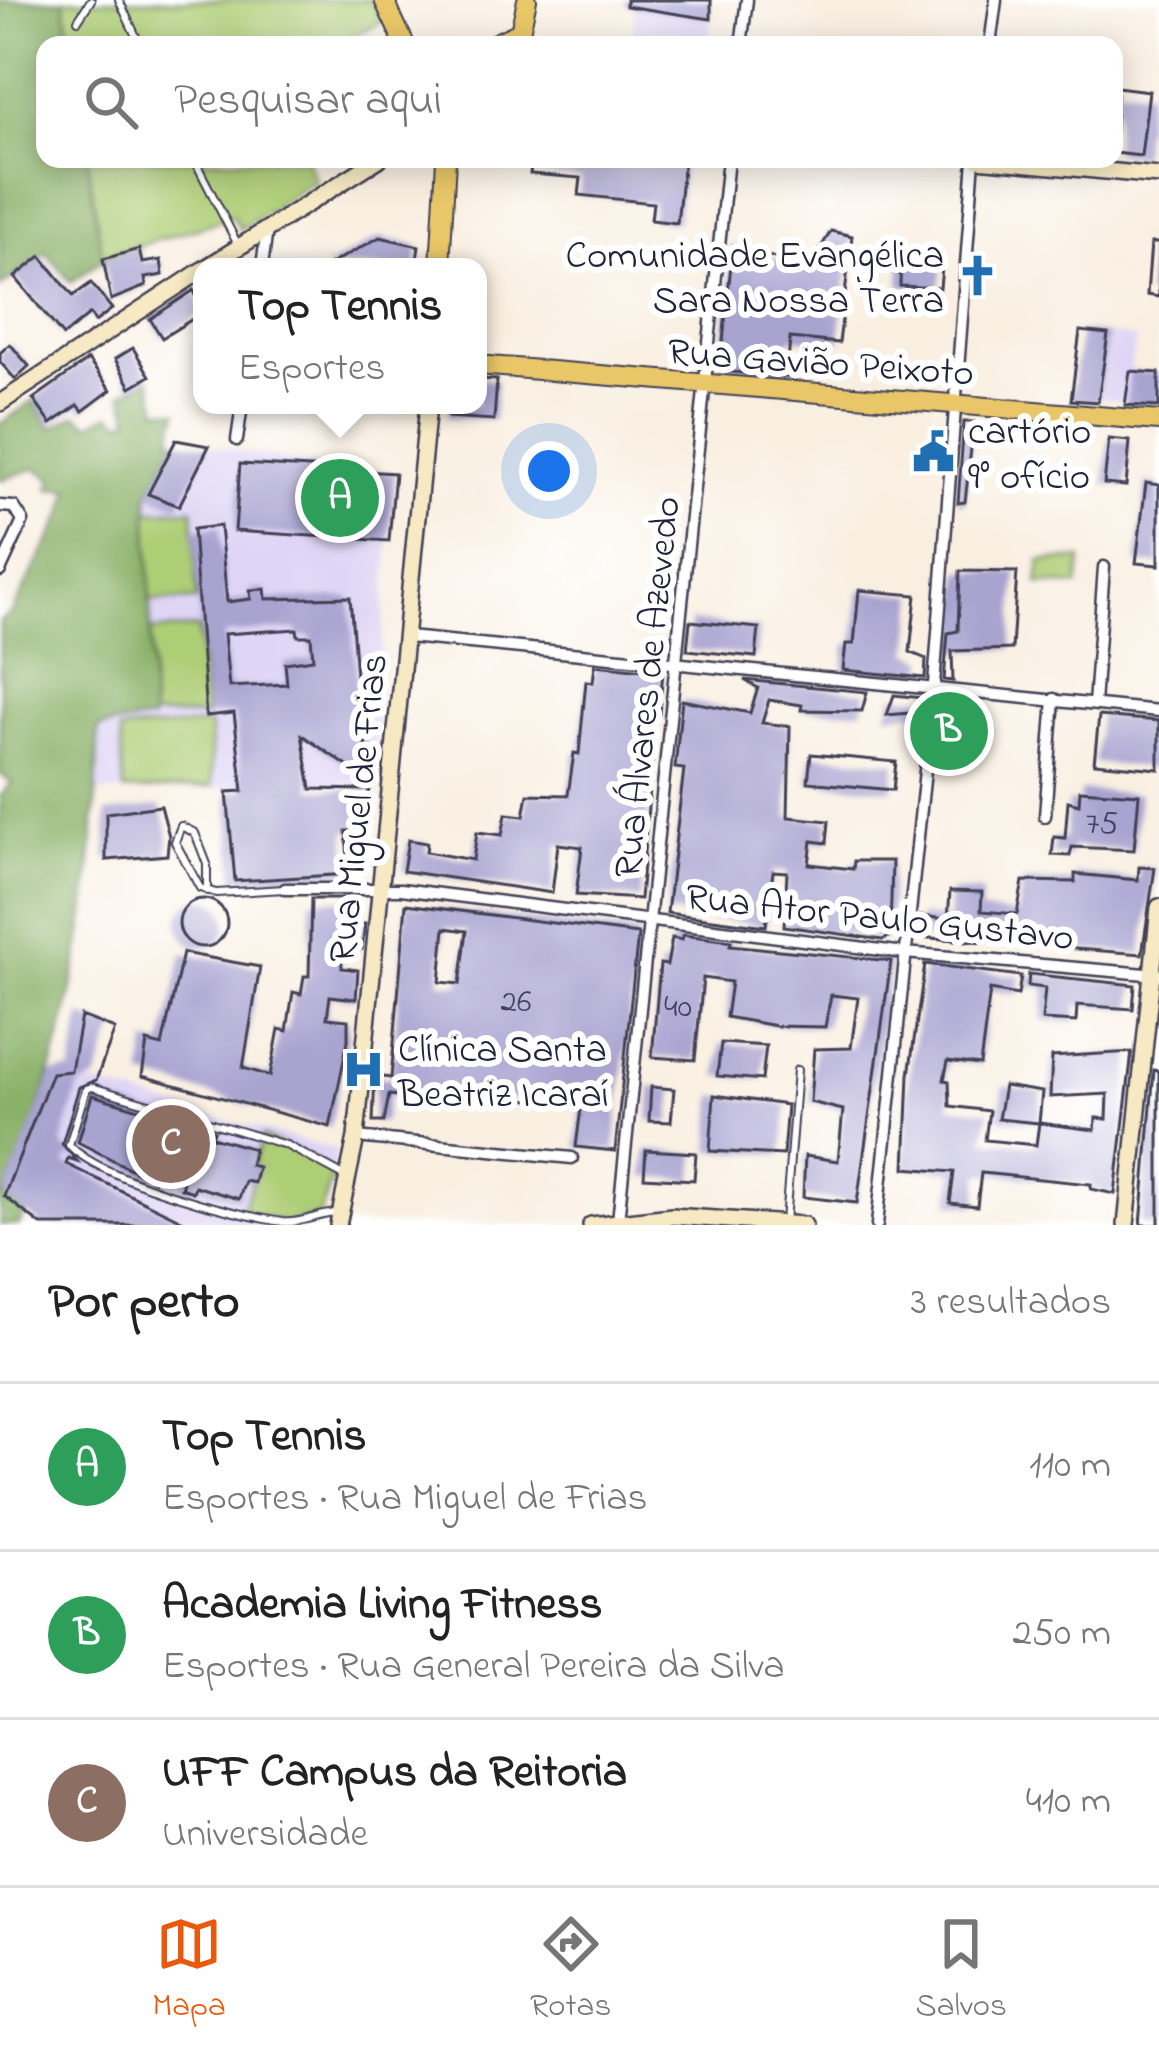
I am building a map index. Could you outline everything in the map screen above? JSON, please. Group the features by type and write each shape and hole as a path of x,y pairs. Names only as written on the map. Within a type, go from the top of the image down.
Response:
{"main road":[{"path":"384,0 401,36"},
{"path":"519,36 527,0"},
{"path":"221,258 364,168"},
{"path":"440,258 442,168"},
{"path":"1072,168 1159,176"},
{"path":"0,404 193,276"},
{"name":"Rua Gavião Peixoto","path":"487,366 1159,421"},
{"name":"Rua Miguel de Frias","path":"342,1220 356,1137 427,414"},
{"path":"1126,1225 1159,908"},
{"path":"591,1225 673,1216 804,1225"}],"street":[{"path":"742,36 747,0"},
{"path":"991,36 996,0"},
{"name":"Rua Álvares de Azevedo","path":"618,1221 727,168"},
{"path":"877,1225 934,685 952,403 974,168"},
{"path":"263,258 267,228"},
{"path":"237,440 241,414"},
{"path":"0,506 14,507 23,521 0,571"},
{"path":"1094,704 1104,567"},
{"path":"408,637 934,685 1159,711"},
{"path":"1045,816 1054,700"},
{"name":"Rua Ator Paulo Gustavo","path":"285,889 380,887 905,953 1155,974"},
{"path":"356,1137 572,1159"}],"lane":[{"path":"77,20 91,0"},
{"path":"119,0 136,36"},
{"path":"198,168 238,247"},
{"path":"207,891 208,864 195,832 181,826 175,842 193,881 207,891 285,889"},
{"path":"784,1223 797,1070"},
{"path":"342,1220 287,1223 250,1214 128,1178 69,1145 86,1089 92,1087 286,1145 332,1174 350,1178"}],"shaded area":[{"path":"635,7 711,19 710,36 633,36"},
{"path":"1108,334 1136,338 1125,401 1100,398"},
{"path":"176,440 312,464 303,537 389,541 372,783 97,793 98,728 152,719 148,494"},
{"path":"71,1071 81,1081 336,1150 330,1195 315,1225 244,1225 163,1213 23,1155 52,1073"}],"green space":[{"path":"0,0 64,0 70,36 36,36 36,168 88,168 103,259 71,282 46,252 0,287"},
{"path":"64,0 371,0 382,22 352,36 70,36"},
{"path":"88,168 310,168 315,180 240,230 233,217 102,257"},
{"path":"151,379 158,408 178,411 171,438 176,440 148,494 152,720 98,728 92,850 76,967 48,1082 4,1196 26,1211 19,1225 0,1225 0,797 12,782 0,774 0,621 12,613 63,515 70,489 49,489 53,479 36,468 0,480 0,424 33,401 51,428 77,415 89,424 111,414 122,422 130,418 123,393"},
{"path":"193,509 197,600 149,601 148,511"},
{"path":"1082,559 1078,586 1038,584 1041,561"},
{"path":"198,628 206,716 151,716 150,631"},
{"path":"210,724 212,787 124,791 120,731"},
{"path":"262,1137 304,1154 333,1174 320,1216 287,1223 241,1211 258,1168 253,1166"}],"building":[{"path":"626,0 711,0 711,19 626,6"},
{"path":"1123,88 1149,91 1141,156 1123,154"},
{"path":"531,168 683,168 677,223 651,220 653,203 579,195 581,178 530,174"},
{"path":"831,231 852,236 839,343 790,338 787,377 720,371 733,245 791,263 814,259"},
{"path":"380,237 419,246 417,258 342,258"},
{"path":"1151,243 1159,243 1159,297 1147,295"},
{"path":"139,249 142,263 161,260 163,275 145,278 146,286 111,300 103,259"},
{"path":"901,252 943,257 940,288 900,286"},
{"path":"41,256 73,296 91,283 112,309 95,322 90,314 63,336 15,277"},
{"path":"193,291 193,319 162,338 150,319"},
{"path":"1080,331 1108,334 1098,402 1071,400"},
{"path":"10,344 29,366 15,379 0,362 0,353"},
{"path":"133,348 150,376 131,387 115,359"},
{"path":"88,360 111,390 83,411 78,405 51,424 33,399"},
{"path":"1130,371 1159,373 1159,407 1125,405"},
{"path":"487,379 497,380 494,420 448,417 487,414"},
{"path":"964,422 974,422 965,502 958,503"},
{"path":"1109,439 1130,441 1126,486 1104,484"},
{"path":"176,440 209,446 179,506 148,494"},
{"path":"240,464 395,473 389,541 235,531"},
{"path":"1146,483 1159,485 1159,565 1136,563"},
{"path":"220,526 227,602 251,599 250,590 265,589 266,599 350,597 358,701 372,783 302,735 311,789 370,790 356,831 346,831 349,874 235,881 227,792 243,791 234,713 206,716 193,529","holes":["297,629 298,636 311,636 313,659 285,663 287,684 229,687 224,634"]},
{"path":"960,571 1017,572 1012,649 952,651 953,681 944,680 948,633 958,631"},
{"path":"859,590 916,595 910,652 926,659 925,678 843,670 846,644 854,644"},
{"path":"690,621 759,628 756,657 687,650"},
{"path":"595,665 663,672 659,714 650,713 647,738 654,738 640,899 576,895 582,847 558,844 552,893 403,871 408,840 427,843 426,852 473,860 477,832 502,835 506,814 524,816 528,794 568,795 574,753 579,754 586,681 593,682"},
{"path":"744,680 867,692 862,711 801,710 802,705 769,700 762,723 790,726 788,817 829,821 827,843 812,841 809,864 853,869 854,861 892,861 890,936 883,940 784,926 787,872 773,871 766,926 667,913 684,769 675,768 682,700 750,713 758,688"},
{"path":"894,695 923,698 921,712 887,715"},
{"path":"942,699 967,702 963,752 937,748"},
{"path":"1099,716 1159,721 1159,769 1094,763"},
{"path":"811,754 896,762 893,790 808,782"},
{"path":"1080,790 1139,794 1134,850 1072,847 1070,856 1052,855 1054,837 1065,838 1068,801 1079,804"},
{"path":"161,806 169,836 167,855 106,860 106,813"},
{"path":"1139,867 1155,868 1142,954 917,937 919,916 948,919 950,891 982,892 981,911 1017,914 1023,881 1075,882 1075,874 1138,880"},
{"path":"203,899 220,906 227,923 220,940 203,947 186,940 179,923 186,906"},
{"path":"311,899 356,899 354,924 365,924 362,949 341,948 342,968 358,970 356,999 330,996 327,1018 348,1020 348,1040 330,1127 142,1076 147,1042 162,1046 183,953 260,967 243,1068 270,1076 279,1029 287,1031 293,992 301,994 304,976 309,976"},
{"path":"406,904 638,934 615,1151 576,1147 581,1108 539,1101 426,1089 424,1099 389,1095 384,1122 373,1122 375,1076 391,1078","holes":["445,928 467,931 460,984 440,982"]},
{"path":"683,935 731,941 730,945 891,961 857,1203 803,1197 805,1156 838,1161 843,1110 810,1102 814,1049 851,1048 858,998 831,995 825,1027 776,1026 726,1017 731,982 703,978 695,1060 652,1057 660,964 667,965 672,938 682,940"},
{"path":"925,964 1021,976 1018,995 990,990 980,1065 948,1061 944,1080 949,1081 950,1106 989,1111 985,1140 1036,1145 1039,1123 1095,1130 1096,1118 1107,1119 1108,1094 1050,1097 1052,1057 1132,1052 1115,1194 1091,1189 1091,1184 981,1173 977,1206 950,1203 954,1172 905,1168 909,1075"},
{"path":"1029,974 1135,985 1133,1009 1077,1005 1076,1022 1042,1020 1045,988 1028,986"},
{"path":"81,1016 115,1029 96,1080 79,1087 62,1144 77,1161 68,1158 66,1164 192,1225 41,1225 4,1196 52,1073 71,1071"},
{"path":"721,1043 766,1046 762,1080 717,1076"},
{"path":"1154,1070 1159,1071 1159,1225 1141,1225"},
{"path":"1004,1086 1042,1092 1039,1123 998,1119"},
{"path":"651,1087 674,1089 671,1122 649,1121"},
{"path":"92,1095 176,1120 154,1181 78,1142"},
{"path":"714,1095 787,1105 783,1155 710,1151"},
{"path":"199,1127 214,1131 212,1137 254,1149 250,1165 258,1167 254,1183 245,1181 239,1199 195,1186 193,1192 181,1188"},
{"path":"646,1150 696,1153 694,1180 644,1177"}],"place":[{"name":"Comunidade Evangélica Sara Nossa Terra","path":"978,275"},
{"name":"cartório 9° ofício","path":"934,451"},
{"name":"Top Tennis","path":"340,498"},
{"name":"Academia Living Fitness","path":"949,731"},
{"name":"Clínica Santa Beatriz Icaraí","path":"364,1069"},
{"name":"UFF Campus da Reitoria","path":"171,1144"}]}
